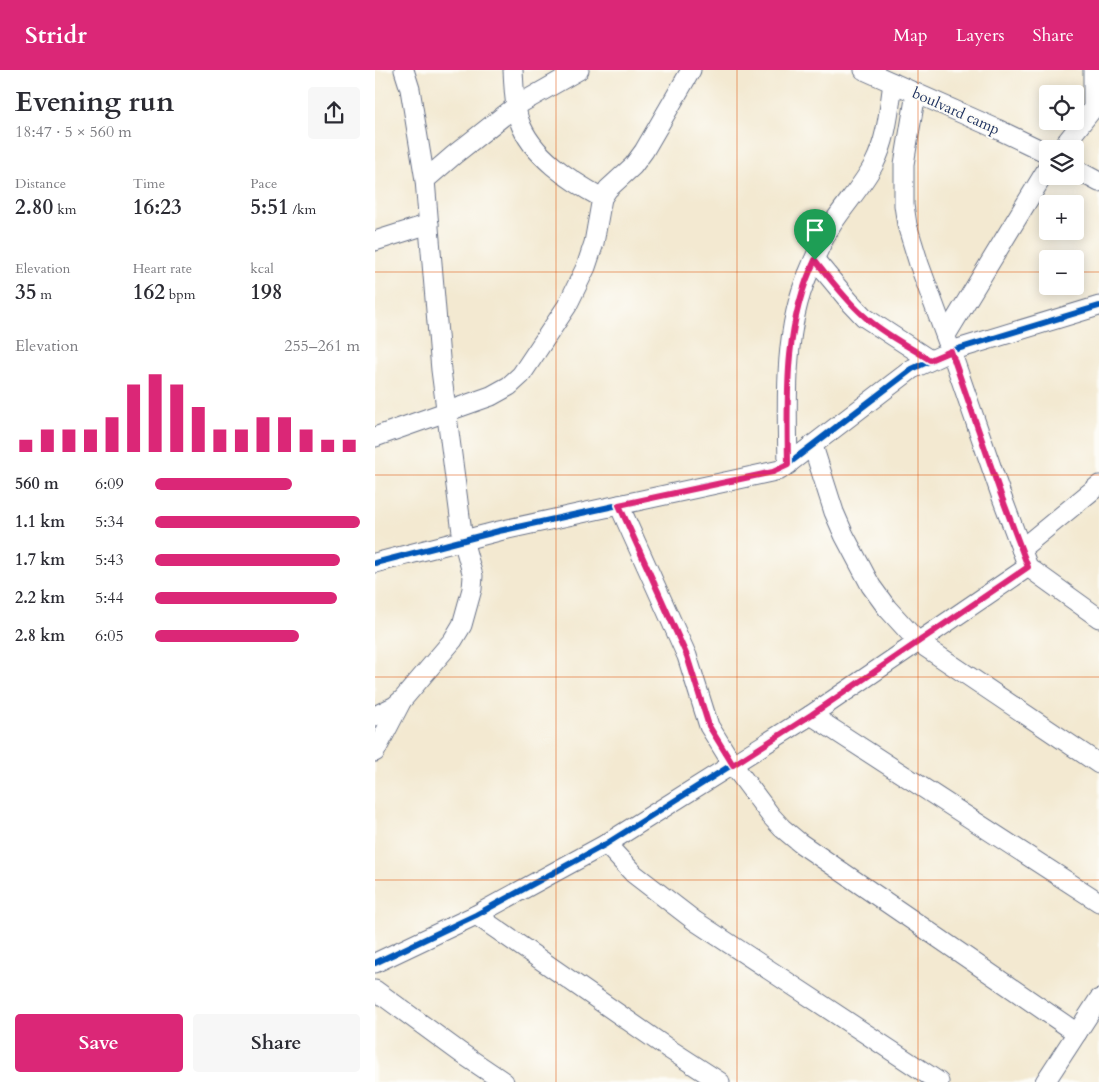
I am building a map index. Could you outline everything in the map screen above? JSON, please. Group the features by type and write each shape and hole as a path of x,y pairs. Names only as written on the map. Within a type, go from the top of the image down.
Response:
{"street":[{"path":"375,716 395,706 403,699 453,640 461,625 472,589 473,576 463,540 441,370 425,180 410,89 404,70"},
{"path":"513,70 516,106 519,118 529,139 553,166 573,182 602,198"},
{"path":"425,180 516,106 579,70"},
{"path":"375,437 491,396 509,386 521,375 567,306 586,267 594,242 602,198 608,189 633,166 644,151 691,70"},
{"name":"boulvard camp","path":"864,70 1039,149"},
{"path":"1068,140 1096,105 1093,70"},
{"path":"788,465 787,405 792,330 798,301 832,225 875,163 886,131 893,83"},
{"path":"916,93 904,164 904,205 907,225 917,256 1028,567 1099,618"},
{"path":"1084,174 1099,182"},
{"path":"375,563 463,540 773,472 788,465 912,369 930,360 949,343 1039,183"},
{"path":"375,241 429,224"},
{"path":"815,260 864,317 930,360"},
{"path":"949,343 1099,306"},
{"path":"813,446 844,535 871,586 887,608 918,642 1099,764"},
{"path":"1021,549 1099,485"},
{"path":"619,505 687,656 709,726 733,765 771,816 800,843 1077,1033"},
{"path":"375,964 476,915 605,844 811,715 1028,567"},
{"path":"375,752 403,699"},
{"path":"811,715 1099,902"},
{"path":"605,844 634,874 695,921 939,1082"},
{"path":"476,915 669,1049 721,1082"},
{"path":"375,990 504,1082"},
{"path":"1052,1080 1077,1033 1099,999"}],"cycle path":[{"path":"375,563 499,531 780,470 912,369 951,351 1099,306"},
{"path":"375,963 476,915 606,844 811,715 1028,567"}],"route":[{"path":"815,260 864,317 883,330 930,360 951,351 1028,567 811,715 733,765 709,726 687,656 619,505 773,472 788,465 787,405 792,330 798,301 815,260"}]}
